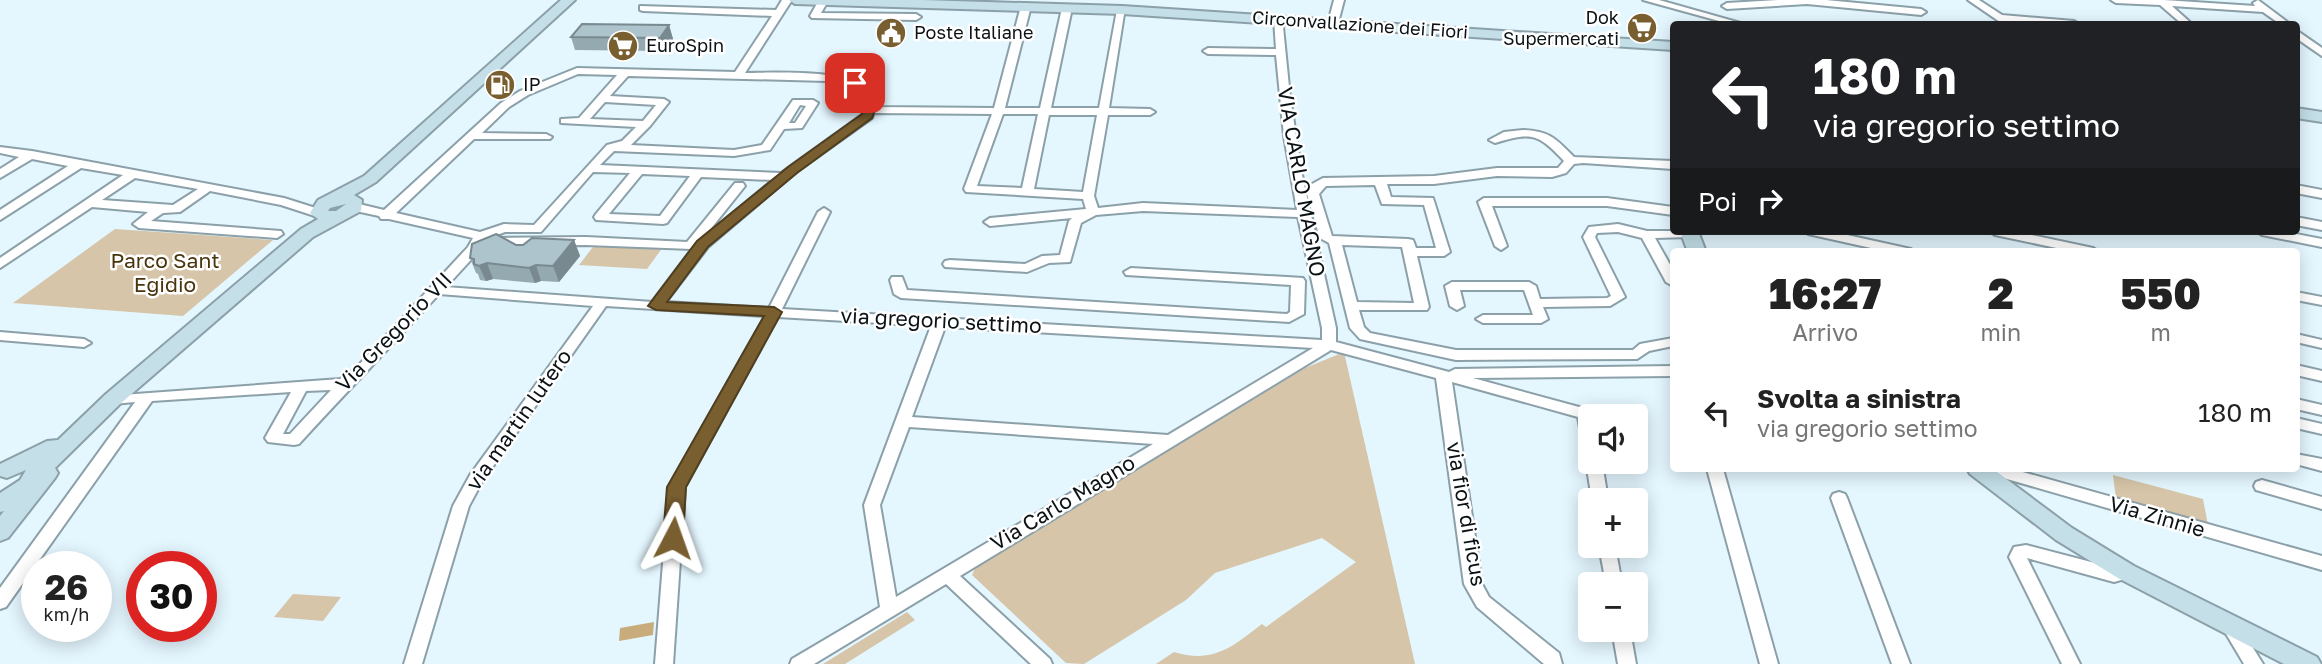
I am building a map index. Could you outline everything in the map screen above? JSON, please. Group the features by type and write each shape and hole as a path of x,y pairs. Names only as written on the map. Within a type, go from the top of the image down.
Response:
{"street":[{"path":"545,20 555,0"},
{"path":"0,512 15,493 105,407 338,209 569,0"},
{"path":"738,76 787,0"},
{"name":"Circonvallazione dei Fiori","path":"795,0 1122,10 1670,46"},
{"path":"1334,23 1339,0"},
{"path":"1648,0 1717,21"},
{"path":"1973,0 2005,21"},
{"path":"2116,0 2265,9"},
{"path":"2254,0 2281,21"},
{"path":"822,1 815,16 916,17"},
{"path":"1720,21 1724,3 1807,1 1921,12"},
{"path":"2161,1 2184,21"},
{"path":"911,28 922,3"},
{"path":"1026,6 999,110 970,189 1088,196"},
{"path":"643,8 778,13"},
{"path":"1027,192 1067,8"},
{"path":"1093,212 1088,196 1122,10"},
{"name":"VIA CARLO MAGNO","path":"1279,19 1285,111 1306,205 1329,328 1329,345"},
{"path":"2300,36 2322,53"},
{"path":"1208,51 1280,52"},
{"path":"385,216 505,105 545,83 577,71 827,78 855,83 869,93 872,102 867,116 784,177 702,244 656,306"},
{"path":"582,121 626,72"},
{"path":"479,239 504,228 537,229 590,168 611,148 626,143 664,102 602,99"},
{"path":"869,110 1150,112"},
{"path":"2300,114 2322,117"},
{"path":"565,121 646,124"},
{"path":"611,148 743,152 766,148 781,126"},
{"path":"1495,140 1504,135 1530,134 1550,139 1571,161 1670,165"},
{"path":"472,135 546,138"},
{"path":"0,150 284,202 385,216 479,239 690,246 738,186"},
{"path":"730,174 743,152"},
{"path":"0,174 32,154"},
{"path":"1306,205 1315,187 1323,182 1434,180 1497,172 1552,173 1562,171 1571,161"},
{"path":"0,216 80,163"},
{"path":"590,168 784,177"},
{"path":"639,170 600,217 663,220 698,173"},
{"path":"0,264 134,173"},
{"name":"Via Carlo Magno","path":"1410,251 1444,252 1429,201 1438,194 1434,180"},
{"path":"1380,181 1386,201 1429,201"},
{"path":"90,203 176,209 208,187"},
{"path":"2300,190 2322,194"},
{"path":"1501,246 1484,202 1606,202 1670,211"},
{"path":"990,222 1143,207 1306,205"},
{"path":"1306,205 1325,237 1335,241 1357,328 1365,336 1456,355 1637,354 1645,347 1670,343"},
{"path":"160,209 139,224 277,234"},
{"path":"664,664 677,487 774,312 824,212"},
{"path":"950,264 1027,268 1047,258 1065,259 1075,221 1093,212"},
{"path":"2300,222 2322,226"},
{"path":"1535,303 1610,302 1618,297 1589,237 1593,230 1602,228 1647,235 1670,233"},
{"path":"1647,235 1670,277"},
{"path":"1830,235 1888,248"},
{"path":"2014,235 2074,248"},
{"path":"2282,235 2322,243"},
{"name":"Via Gregorio VII","path":"301,387 273,438 295,440 479,239"},
{"name":"Via Carlo Magno","path":"1131,272 1298,281 1350,301 1422,307 1408,243 1335,241"},
{"path":"897,280 901,294 1289,318 1297,314 1298,281"},
{"path":"1457,306 1452,286 1529,286 1541,319 1483,318"},
{"name":"via gregorio settimo","path":"434,290 656,306 1329,345 1443,374"},
{"path":"2300,297 2322,301"},
{"name":"via martin lutero","path":"413,664 461,506 476,479 602,302"},
{"path":"1049,327 1056,304"},
{"path":"889,609 872,505 940,321"},
{"path":"0,336 84,343"},
{"path":"2300,339 2322,344"},
{"name":"Via Carlo Magno","path":"799,664 1329,345"},
{"path":"1443,374 1670,371"},
{"path":"2300,371 2322,376"},
{"path":"1443,374 1477,386 1578,412"},
{"name":"via fior di ficus","path":"1443,374 1474,584 1483,602 1552,658 1553,664"},
{"path":"4,471 48,451 105,407 147,397 344,384"},
{"path":"0,602 147,397"},
{"path":"2300,405 2322,410"},
{"path":"0,532 36,486 85,435 105,407"},
{"path":"902,421 1170,440"},
{"path":"2300,424 2322,429"},
{"path":"2300,460 2322,465"},
{"path":"4,471 24,471 15,493"},
{"path":"1716,472 1769,664"},
{"path":"1982,472 2064,534 2126,572 2308,664"},
{"name":"Via Zinnie","path":"2003,472 2322,563"},
{"path":"2262,486 2322,503"},
{"path":"1839,498 1901,664"},
{"path":"2071,664 2018,557 2020,552 2026,551 2114,575 2126,572"},
{"path":"947,573 1043,664"},
{"path":"2227,621 2254,664"},
{"path":"1623,642 1627,664"}],"green space":[{"name":"Parco Sant Egidio","path":"115,229 273,240 183,316 13,303"},
{"path":"596,243 663,247 647,269 579,265"},
{"path":"1344,352 1415,664 1156,664 1174,652 1200,656 1231,646 1262,624 1266,627 1356,562 1322,538 1215,573 1186,600 1084,664 1066,663 972,575 976,566 1305,368"},
{"path":"2113,475 2203,499 2208,525 2116,499"},
{"path":"293,594 341,597 323,621 274,617"},
{"path":"907,612 915,620 845,664 823,664"}],"shaded area":[{"path":"654,622 653,635 619,641 620,628"}],"building":[{"path":"582,24 669,25 660,38 571,37"},
{"path":"496,234 516,245 523,245 532,238 574,240 553,266 536,265 529,268 474,264 474,259 470,258 472,244"}],"place":[{"name":"Dok Supermercati","path":"1642,28"},
{"name":"Poste Italiane","path":"891,33"},
{"name":"EuroSpin","path":"623,46"},
{"name":"IP","path":"500,85"}],"route":[{"path":"673,538 677,487 774,312 656,306 702,244 792,170 867,116 872,102 869,93 855,83"}]}
